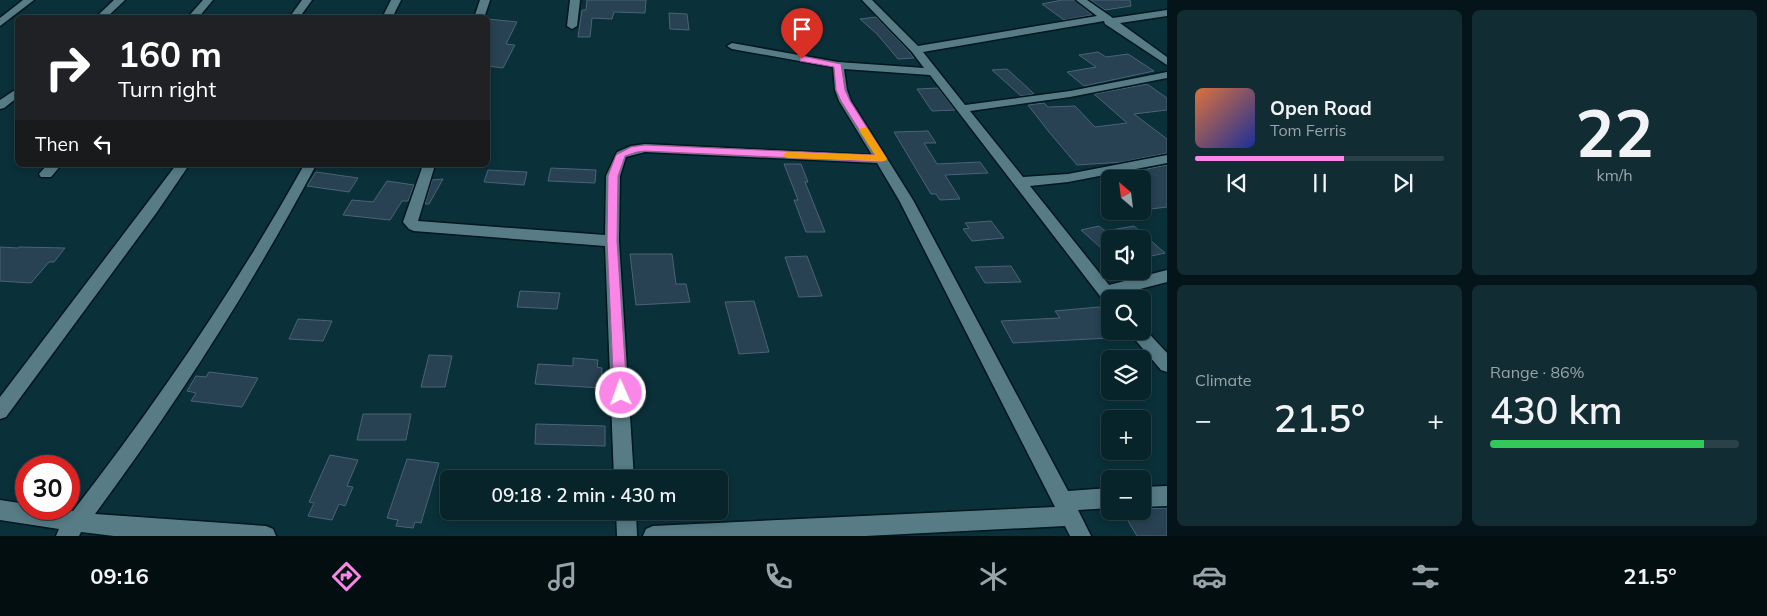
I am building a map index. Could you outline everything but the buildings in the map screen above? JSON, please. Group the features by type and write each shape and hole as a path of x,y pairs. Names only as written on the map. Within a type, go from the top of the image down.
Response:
{"street":[{"path":"0,23 29,0"},
{"path":"103,15 120,0"},
{"path":"195,15 208,0"},
{"path":"296,15 308,0"},
{"path":"388,15 396,0"},
{"path":"480,15 484,0"},
{"path":"572,26 575,0"},
{"path":"867,0 916,50 934,72 1104,290"},
{"path":"1081,0 1167,62"},
{"path":"916,50 1107,20 1167,13"},
{"path":"732,46 838,65 934,72"},
{"path":"838,65 841,90 846,101 906,200 1081,536"},
{"path":"963,109 1070,94 1167,75"},
{"path":"0,106 15,94"},
{"path":"624,470 612,241 613,176 618,158 626,151 635,149 882,159"},
{"path":"1020,182 1068,178 1167,159"},
{"path":"0,411 147,216 182,167"},
{"path":"71,529 200,350 281,219 309,167"},
{"path":"428,167 410,222 414,226 612,241"},
{"path":"1124,290 1167,276"},
{"path":"1146,340 1167,365"},
{"path":"1151,497 1167,496"},
{"path":"653,536 838,532 1066,508 1101,500"},
{"path":"0,510 71,529 266,536"},
{"path":"626,520 627,536"}],"slow traffic":[{"path":"787,155 882,159 864,130"}],"route":[{"path":"621,393 612,241 613,176 618,158 621,155 626,151 645,148 741,154 882,159 846,101 841,90 838,65 802,59"}]}
